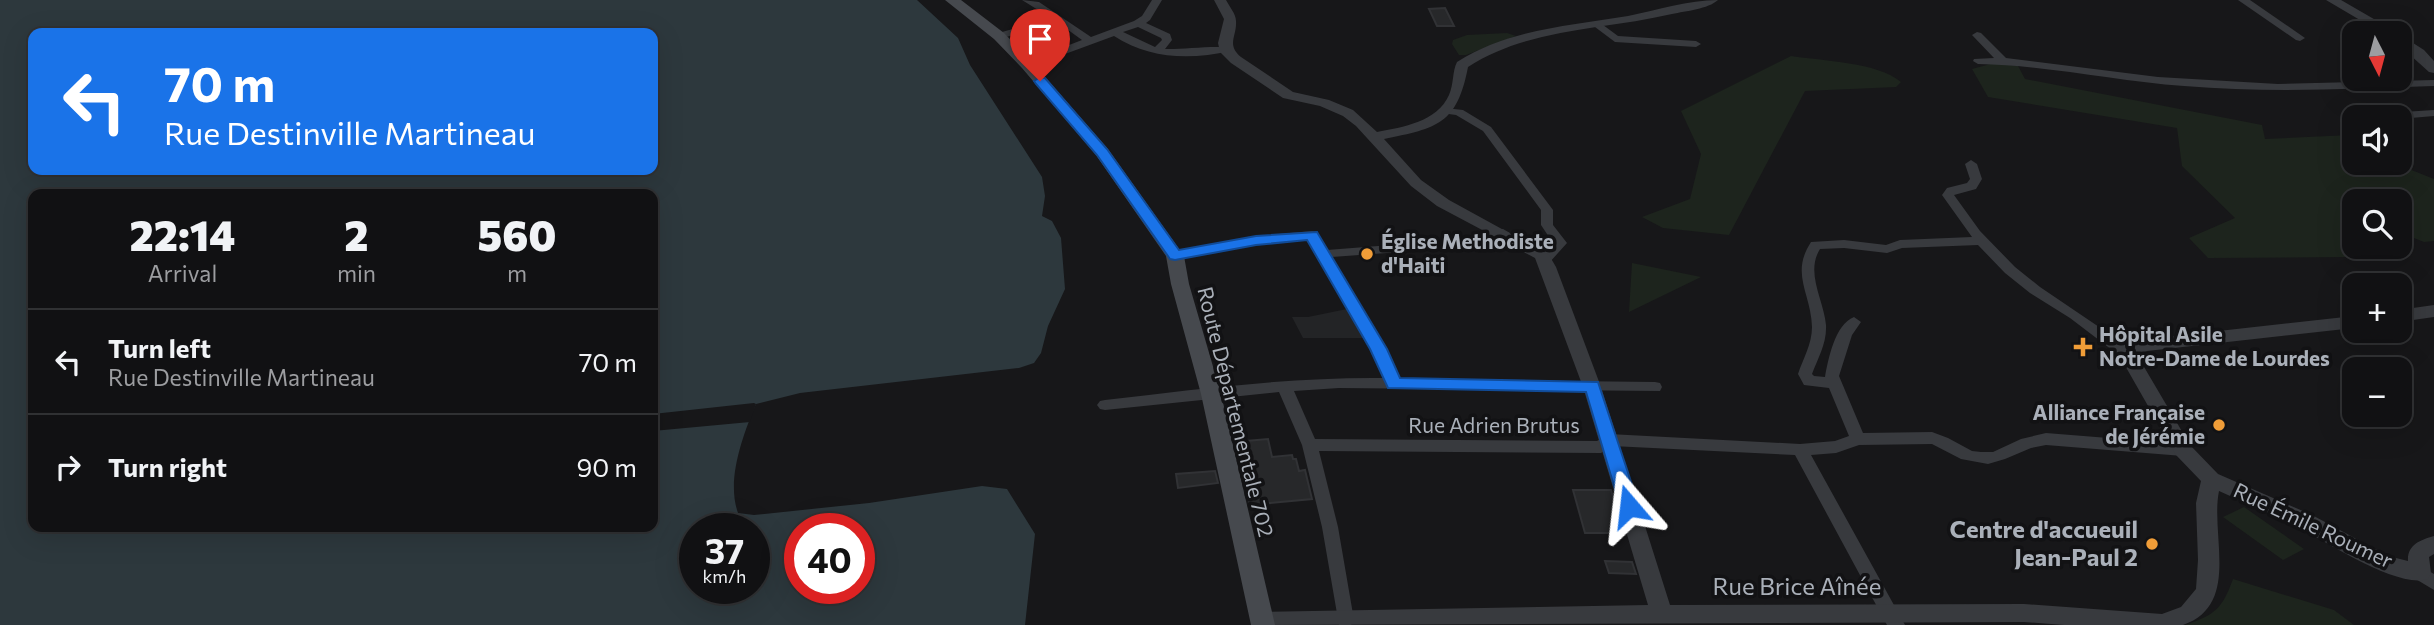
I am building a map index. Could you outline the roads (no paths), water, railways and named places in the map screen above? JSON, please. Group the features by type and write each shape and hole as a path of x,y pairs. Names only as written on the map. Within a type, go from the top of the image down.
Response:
{"main road":[{"name":"Route Départementale 702","path":"952,0 999,36 1027,65 1102,152 1175,256 1211,394 1262,623"}],"street":[{"path":"1027,0 1043,6 1090,41"},
{"path":"1027,65 1138,23 1146,18 1157,0"},
{"path":"1220,0 1230,19 1226,49"},
{"path":"1374,137 1414,128 1434,120 1456,96 1462,65 1472,57 1515,39 1599,25 1712,0"},
{"path":"2243,0 2300,38"},
{"path":"2332,0 2370,21"},
{"path":"999,36 1057,19"},
{"path":"1138,23 1166,36 1167,40 1158,51"},
{"path":"1599,25 1615,39 1696,44"},
{"path":"1115,33 1135,47 1158,51 1226,49 1236,60 1288,95 1324,103 1348,113 1416,183 1443,203 1527,246 1544,260 1592,387 1663,619"},
{"path":"1978,35 2005,62"},
{"path":"1662,42 1679,55"},
{"path":"2412,48 2434,69"},
{"path":"1979,61 2074,67 2144,79 2240,88 2434,83"},
{"path":"1445,111 1459,112 1487,129 1547,210 1547,225 1560,243 1544,260"},
{"path":"2412,114 2434,113"},
{"path":"1971,164 1976,178 1972,186 1951,191 1948,195 2012,271 2035,290 2082,319 2112,345 2128,353 2131,363 2183,450 2211,479"},
{"path":"1322,254 1455,244 1503,233"},
{"path":"1175,256 1256,240 1312,235 1378,349 1394,384"},
{"path":"1835,383 1809,381 1805,374 1819,336 1808,282 1810,252 1816,244 1844,243 1887,249 1900,244 1984,241"},
{"path":"2412,314 2434,310"},
{"path":"1854,322 1845,334 1832,376 1858,439"},
{"path":"2128,353 2129,349 2147,345 2342,323"},
{"path":"1104,405 1284,386 1394,384 1655,387"},
{"path":"1284,386 1310,445 1330,527 1345,620"},
{"name":"Rue Adrien Brutus","path":"1310,445 1601,447 1609,440 1800,450 1836,447 1858,439 1932,438 1941,440 1962,454 1988,458 2002,457 2024,444 2046,439 2183,450"},
{"path":"1800,450 1893,619"},
{"name":"Rue Brice Aînée","path":"1262,623 1345,620 1893,619 2024,613 2136,621 2176,620 2189,614 2207,592 2210,560 2206,503 2211,479"},
{"name":"Rue Émile Roumer","path":"2211,479 2293,515 2382,563 2427,578"},
{"name":"Rue Émile Roumer","path":"2427,578 2418,553 2434,544"}],"place":[{"name":"Église Methodiste d'Haiti","path":"1367,254"},
{"name":"Hôpital Asile Notre-Dame de Lourdes","path":"2083,347"},
{"name":"Alliance Française de Jérémie","path":"2219,425"},
{"name":"Centre d'accueuil Jean-Paul 2","path":"2152,544"}]}
